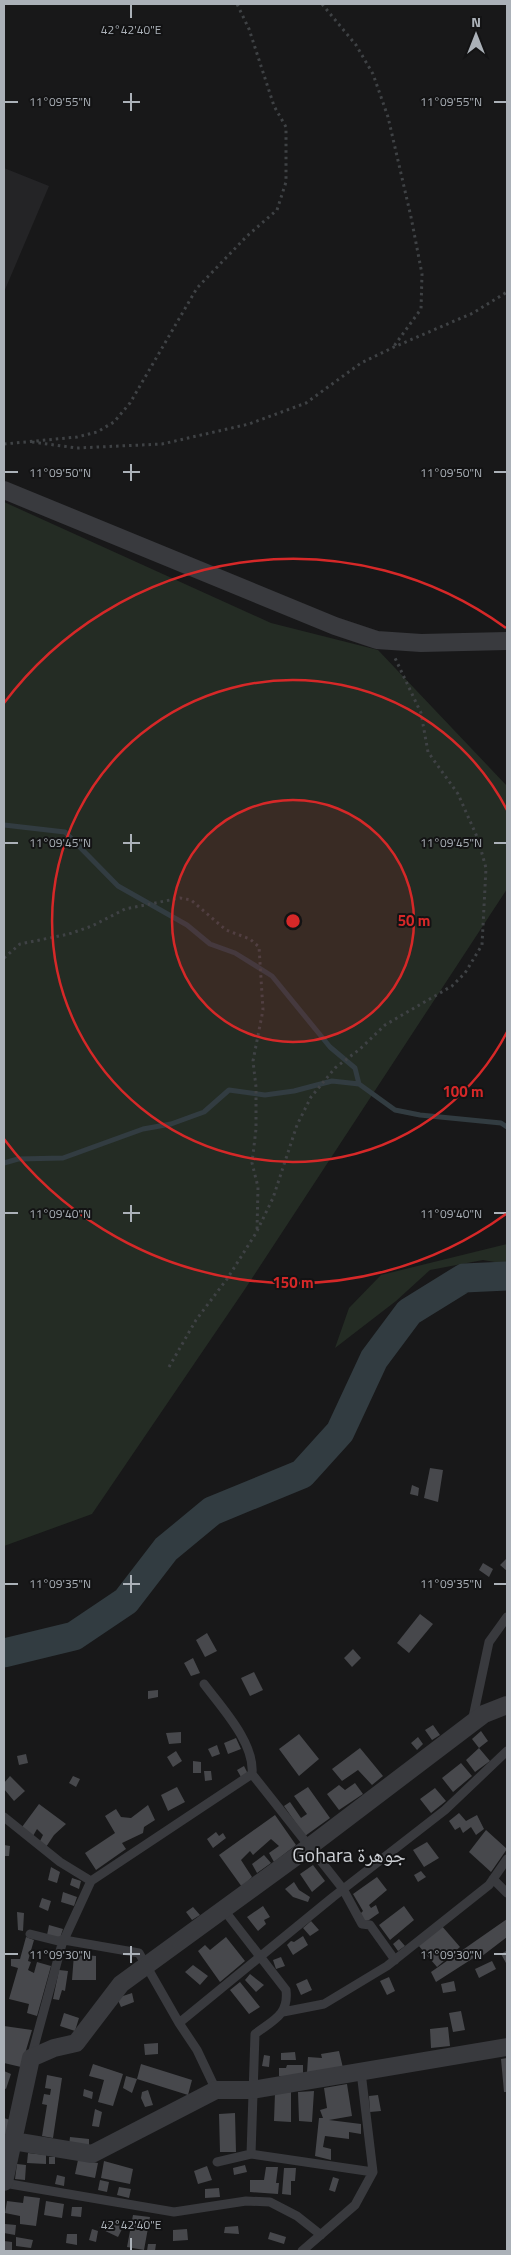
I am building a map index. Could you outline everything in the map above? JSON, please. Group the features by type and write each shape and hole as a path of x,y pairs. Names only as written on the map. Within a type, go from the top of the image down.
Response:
{"street":[{"path":"4,490 335,626 377,640 420,643 507,641"},
{"path":"4,2182 8,2140 31,2058 54,2048 76,2043 120,1984 148,1966 309,1847 484,1714 507,1705"},
{"path":"8,2140 92,2154 216,2090 252,2090 507,2047"}],"lane":[{"path":"471,1724 489,1642 507,1617"},
{"path":"204,1684 238,1728 253,1767 252,1774 343,1889 362,1924 370,1925 395,1960"},
{"path":"179,2023 343,1889 444,1810 507,1751"},
{"path":"31,2058 64,1940 91,1881 252,1774"},
{"path":"4,1817 60,1862 91,1881"},
{"path":"251,2154 255,2034 283,2012 324,2004 395,1960 488,1885 507,1859"},
{"path":"493,1879 507,1893"},
{"path":"224,1910 286,1990 287,2002 283,2012"},
{"path":"30,1934 58,1941 64,1940 139,1953 179,2023 197,2050 216,2090"},
{"path":"302,2251 355,2206 373,2172 361,2072"},
{"path":"218,2162 251,2154 373,2172"},
{"path":"4,2182 174,2212 246,2202 270,2202 297,2216 321,2235"}],"path":[{"path":"4,444 77,437 97,432 114,422 130,403 168,342 178,318 197,288 247,236 277,210 286,182 286,127 274,106 249,28 237,4"},
{"path":"322,4 356,45 373,74 388,117 401,182 411,217 422,274 421,309 394,346"},
{"path":"26,441 77,448 162,444 249,424 306,403 346,373 394,346 473,313 507,292"},
{"path":"169,1367 196,1320 227,1279 256,1233 272,1198 297,1125 312,1097 335,1068 360,1049 385,1025 452,986 465,973 482,945 486,868 478,839 458,794 428,752 421,713 397,660 377,640"},
{"path":"4,958 20,944 69,934 92,926 125,909 180,898 191,900 226,930 250,939 259,947 263,1010 253,1061 256,1087 252,1162 258,1187 256,1233"}],"shaded area":[{"path":"4,168 49,186 4,292"},
{"path":"4,502 271,623 378,650 507,786 507,889 245,1289 92,1514 4,1546"},
{"path":"507,1244 507,1264 483,1260 430,1270 396,1301 335,1348 349,1308 381,1275"}],"building":[{"path":"430,1468 443,1470 438,1502 424,1498"},
{"path":"412,1485 419,1488 418,1496 410,1494"},
{"path":"507,1558 507,1571 500,1565"},
{"path":"483,1563 493,1569 489,1577 479,1570"},
{"path":"420,1614 433,1624 409,1653 397,1643"},
{"path":"207,1633 217,1651 205,1657 196,1640"},
{"path":"353,1649 361,1658 352,1667 344,1658"},
{"path":"193,1658 200,1673 191,1676 184,1663"},
{"path":"254,1672 263,1690 250,1696 241,1678"},
{"path":"158,1690 158,1697 148,1699 148,1691"},
{"path":"433,1725 440,1735 432,1740 425,1730"},
{"path":"481,1731 488,1741 479,1748 472,1739"},
{"path":"181,1732 181,1743 169,1744 166,1733"},
{"path":"299,1734 319,1759 299,1776 279,1749"},
{"path":"418,1737 423,1744 417,1750 411,1743"},
{"path":"236,1738 241,1749 228,1754 224,1743"},
{"path":"217,1745 220,1754 212,1757 208,1749"},
{"path":"360,1748 383,1776 372,1785 358,1770 342,1781 332,1769"},
{"path":"479,1748 490,1761 475,1772 466,1760"},
{"path":"176,1751 182,1761 173,1767 167,1757"},
{"path":"26,1754 28,1763 19,1765 17,1756"},
{"path":"193,1761 201,1762 201,1773 193,1773"},
{"path":"461,1763 472,1776 453,1792 442,1778"},
{"path":"244,1766 248,1774 241,1777 237,1770"},
{"path":"204,1771 211,1771 212,1780 205,1781"},
{"path":"10,1776 25,1791 14,1801 4,1789 4,1783"},
{"path":"73,1776 80,1779 76,1787 69,1783"},
{"path":"355,1783 363,1794 339,1810 327,1794 339,1785 345,1790"},
{"path":"177,1787 185,1802 168,1811 161,1795"},
{"path":"308,1787 330,1818 305,1836 284,1806 290,1802 301,1818 307,1814 294,1796"},
{"path":"435,1788 446,1801 431,1813 420,1799"},
{"path":"39,1804 66,1824 54,1835 46,1847 40,1841 43,1835 37,1829 33,1836 22,1827"},
{"path":"148,1805 155,1820 144,1827 143,1833 122,1843 126,1849 96,1870 85,1853 115,1833 105,1816 116,1809 121,1817 131,1818"},
{"path":"459,1813 466,1821 477,1815 484,1829 476,1835 471,1827 463,1833 460,1827 455,1830 449,1821"},
{"path":"275,1815 296,1845 274,1862 269,1853 279,1846 271,1839 253,1855 250,1851 241,1860 252,1877 242,1887 219,1855"},
{"path":"486,1830 507,1849 491,1872 469,1852"},
{"path":"216,1832 219,1836 223,1833 226,1838 213,1848 207,1839"},
{"path":"427,1842 439,1858 424,1867 413,1850"},
{"path":"4,1845 10,1846 9,1856 4,1856"},
{"path":"264,1855 271,1863 257,1873 252,1864"},
{"path":"313,1865 325,1881 312,1892 300,1874"},
{"path":"51,1867 60,1872 57,1883 48,1880"},
{"path":"421,1871 426,1877 418,1882 414,1875"},
{"path":"377,1877 387,1890 369,1905 371,1908 376,1905 379,1913 369,1920 363,1921 360,1914 363,1911 353,1894"},
{"path":"72,1878 81,1881 79,1889 70,1885"},
{"path":"294,1882 299,1890 310,1897 308,1902 293,1897 285,1889"},
{"path":"63,1892 77,1897 74,1906 61,1902"},
{"path":"42,1898 51,1901 48,1911 39,1907"},
{"path":"263,1906 270,1917 264,1920 266,1924 258,1931 247,1917"},
{"path":"404,1906 414,1920 390,1940 379,1925"},
{"path":"193,1907 200,1915 192,1920 186,1912"},
{"path":"17,1912 24,1913 23,1931 18,1930"},
{"path":"507,1919 507,1937 477,1960 475,1957 436,1982 431,1972"},
{"path":"311,1921 319,1930 310,1936 303,1928"},
{"path":"49,1925 63,1929 60,1938 47,1935"},
{"path":"441,1925 460,1947 437,1967 418,1945"},
{"path":"303,1936 308,1945 293,1955 287,1945 291,1941 294,1942"},
{"path":"26,1937 34,1940 28,1961 31,1962 28,1970 34,1973 37,1962 51,1966 37,2016 27,2013 29,2004 9,1999 18,1968 11,1966 11,1959 20,1959"},
{"path":"226,1937 245,1961 220,1982 198,1951 205,1945 210,1950"},
{"path":"399,1939 405,1946 398,1951 393,1944"},
{"path":"506,1951 507,1955 506,1963 501,1954"},
{"path":"74,1954 96,1956 96,1980 72,1980"},
{"path":"281,1957 285,1966 276,1969 273,1960"},
{"path":"492,1961 496,1969 479,1978 475,1969"},
{"path":"193,1965 208,1976 200,1985 185,1972"},
{"path":"59,1970 68,1971 65,1991 62,1990 59,2000 53,1999"},
{"path":"250,1974 264,1985 256,1992 245,1980"},
{"path":"389,1977 395,1991 387,1995 380,1981"},
{"path":"307,1979 312,1990 301,1995 296,1984"},
{"path":"454,1981 456,1991 443,1993 441,1984"},
{"path":"240,1982 260,2007 249,2014 230,1990"},
{"path":"132,1993 134,2002 121,2007 117,1998"},
{"path":"461,2011 465,2030 453,2032 449,2013"},
{"path":"64,2013 79,2018 75,2031 60,2026"},
{"path":"4,2026 32,2030 21,2067 4,2063"},
{"path":"448,2027 450,2046 431,2048 430,2029"},
{"path":"158,2043 158,2054 145,2055 144,2044"},
{"path":"339,2051 343,2068 307,2073 308,2057 322,2058 321,2054"},
{"path":"295,2052 296,2060 281,2060 281,2053"},
{"path":"264,2055 270,2056 269,2067 262,2066"},
{"path":"507,2058 507,2092 504,2092 501,2059"},
{"path":"93,2064 123,2074 113,2106 98,2102 104,2080 89,2076"},
{"path":"141,2064 192,2080 188,2095 137,2079"},
{"path":"287,2065 303,2065 303,2076 279,2076 279,2068 286,2068"},
{"path":"4,2071 11,2074 6,2089 4,2088"},
{"path":"47,2075 62,2078 53,2138 42,2136 47,2105 42,2104 44,2094 50,2095 51,2089 45,2088"},
{"path":"126,2076 137,2079 132,2093 123,2088"},
{"path":"347,2084 352,2116 329,2120 361,2124 361,2134 349,2132 349,2139 325,2136 323,2147 331,2149 331,2160 315,2156 319,2118 323,2118 320,2110 327,2108 324,2088"},
{"path":"84,2089 93,2092 92,2099 83,2096"},
{"path":"148,2090 153,2105 145,2107 141,2098 142,2092"},
{"path":"314,2091 312,2122 299,2121 298,2092"},
{"path":"291,2092 291,2122 274,2121 275,2093"},
{"path":"378,2095 381,2111 370,2112 369,2096"},
{"path":"95,2109 102,2112 99,2127 92,2126"},
{"path":"235,2113 236,2152 220,2152 219,2114"},
{"path":"4,2118 10,2120 9,2136 4,2134"},
{"path":"70,2137 89,2139 89,2148 69,2146"},
{"path":"28,2153 46,2155 46,2164 27,2163"},
{"path":"49,2157 55,2157 55,2164 49,2164"},
{"path":"78,2160 98,2163 95,2178 75,2174"},
{"path":"104,2161 133,2169 130,2184 101,2178"},
{"path":"17,2164 26,2165 25,2180 15,2179"},
{"path":"245,2165 247,2172 234,2175 233,2168"},
{"path":"207,2166 212,2180 198,2184 194,2171"},
{"path":"266,2167 278,2167 276,2183 279,2183 278,2194 250,2192 250,2180 264,2180"},
{"path":"284,2168 296,2168 295,2181 291,2181 291,2195 282,2194"},
{"path":"57,2175 65,2177 64,2186 55,2184"},
{"path":"333,2177 339,2179 335,2192 329,2190"},
{"path":"100,2180 109,2182 107,2192 98,2190"},
{"path":"119,2187 131,2189 129,2198 117,2195"},
{"path":"219,2188 220,2197 205,2198 205,2189"},
{"path":"24,2196 40,2198 36,2226 20,2224 20,2216 5,2213 7,2201 23,2203"},
{"path":"46,2201 64,2204 62,2218 44,2215"},
{"path":"72,2207 82,2207 81,2217 71,2216"},
{"path":"133,2215 150,2217 144,2250 127,2247"},
{"path":"103,2219 123,2227 118,2237 99,2228"},
{"path":"5,2224 16,2225 15,2235 4,2233"},
{"path":"238,2226 239,2234 224,2233 225,2227"},
{"path":"92,2229 98,2231 96,2242 89,2240"},
{"path":"187,2229 188,2240 173,2241 173,2230"},
{"path":"270,2232 286,2237 284,2244 268,2239"},
{"path":"67,2234 77,2234 77,2245 66,2243"},
{"path":"16,2237 33,2240 31,2248 16,2246"},
{"path":"4,2241 12,2242 12,2251 4,2251"},
{"path":"148,2244 156,2244 155,2251 147,2251"}],"waterway":[{"path":"4,825 65,832 118,886 187,925 210,944 235,953 272,976 330,1047 355,1068 359,1084"},
{"path":"4,1163 18,1159 63,1158 143,1129 171,1124 204,1112 229,1090 265,1095 294,1091 332,1081 359,1084 395,1110 420,1115 501,1123 507,1127"},
{"name":"Gohara جوهرة","path":"4,1653 74,1636 126,1601 166,1549 212,1511 302,1474 340,1432 374,1359 409,1312 464,1278 507,1276"}],"district":[{"name":"Gohara جوهرة","path":"349,1854"}]}
